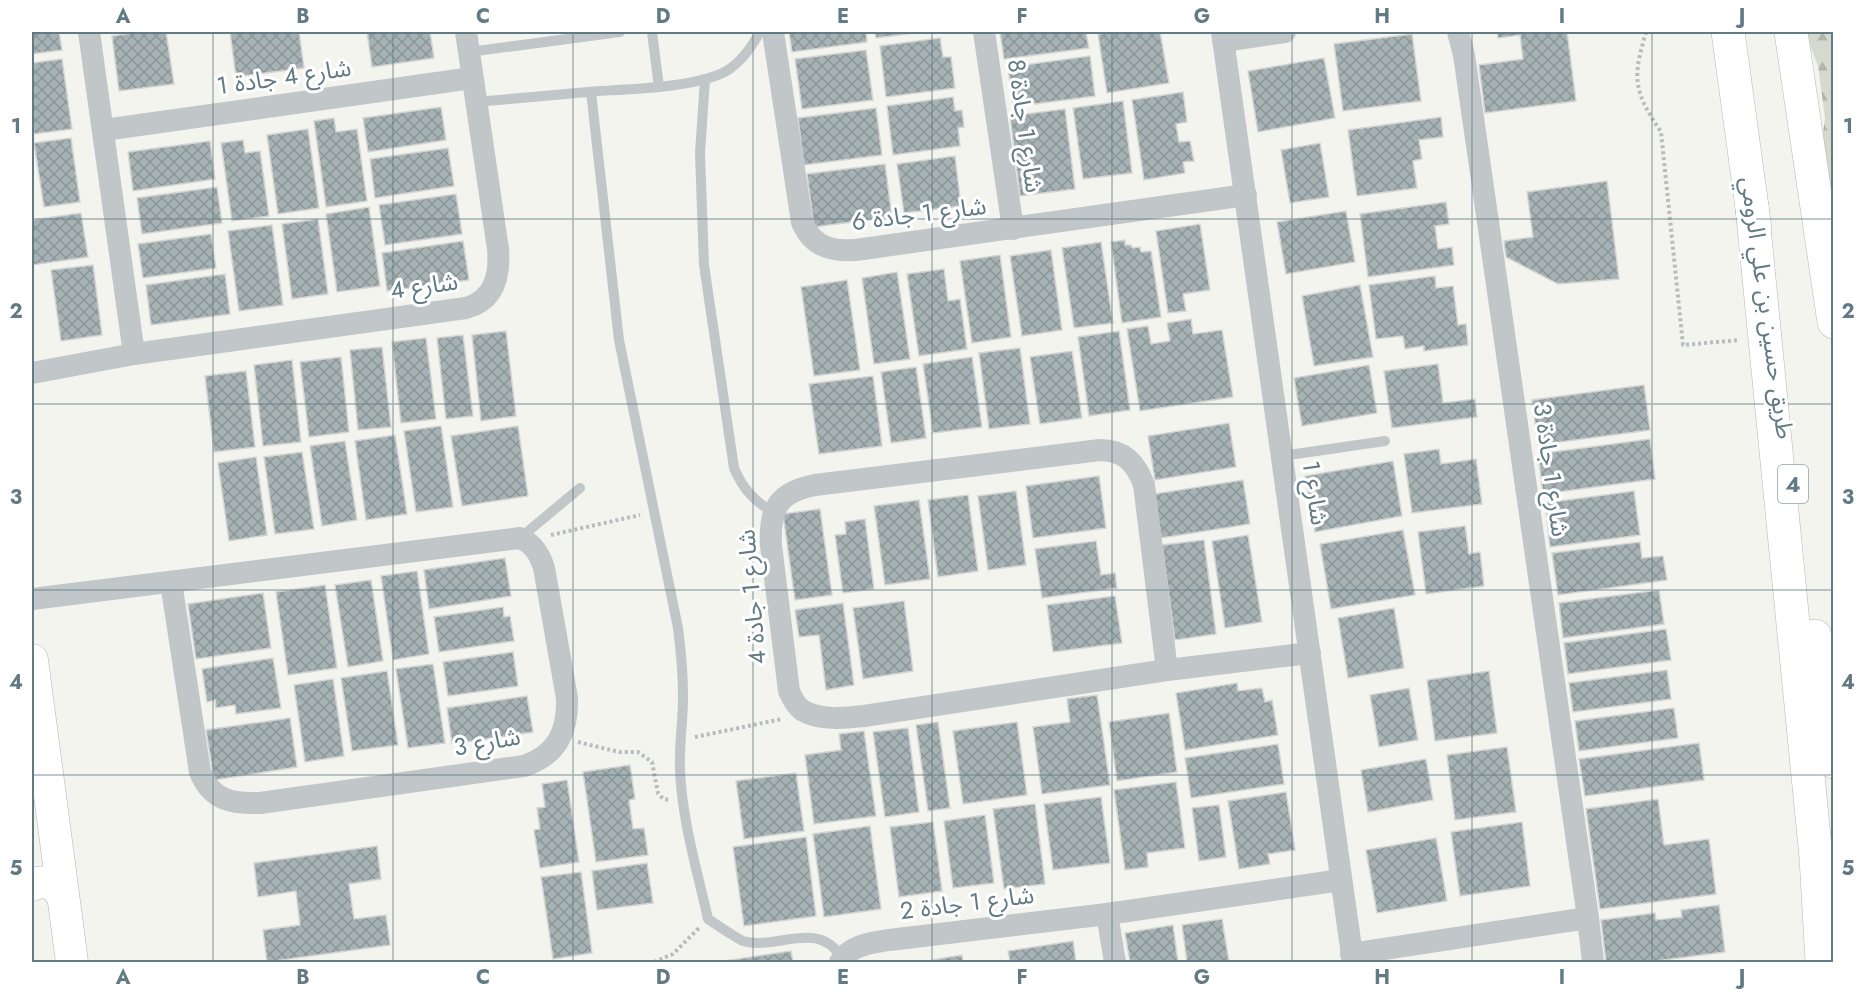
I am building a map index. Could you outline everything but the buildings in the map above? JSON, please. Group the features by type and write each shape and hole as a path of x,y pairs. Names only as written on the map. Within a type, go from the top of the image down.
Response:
{"highway":[{"name":"طريق حسين بن علي الرومي","path":"1728,32 1833,762"},
{"path":"1791,32 1833,322"},
{"path":"1752,207 1814,845 1822,963"}],"street":[{"path":"89,32 134,354"},
{"name":"شارع 1 جادة 6","path":"773,32 800,212 806,231 812,239 829,249 849,251 1246,195"},
{"name":"شارع 1 جادة 8","path":"984,32 1013,229"},
{"path":"1223,36 1285,32"},
{"name":"شارع 1 جادة 3","path":"1458,32 1462,41 1466,67 1593,963"},
{"name":"شارع 1","path":"1223,36 1352,958"},
{"name":"شارع 4","path":"32,373 134,354 466,308 484,299 498,275 499,258 467,42"},
{"name":"شارع 4 جادة 1","path":"104,130 472,78"},
{"name":"شارع 1 جادة 4","path":"808,713 802,710 793,699 786,676 771,545 770,525 774,513 778,505 794,490 815,485 1100,450 1117,452 1130,460 1136,467 1144,485 1167,670"},
{"path":"32,599 507,538 523,540 538,552 544,568 567,698 567,715 560,738"},
{"name":"شارع 3","path":"171,582 200,772 204,784 211,792 232,802 260,803 524,766 544,757 560,738"},
{"path":"808,713 836,718 864,716 1167,670 1310,653"},
{"path":"32,660 72,963"},
{"path":"32,845 40,844 50,835 53,822"},
{"name":"شارع 1 جادة 2","path":"841,960 857,947 882,941 1107,914 1341,880"},
{"path":"32,885 40,882 52,884 63,898"},
{"path":"1107,914 1115,963"},
{"path":"1352,958 1588,918"}],"lane":[{"path":"467,42 620,32"},
{"path":"652,32 659,87"},
{"path":"476,102 659,87 705,79 728,70 738,62 746,55 760,32"},
{"path":"705,79 700,153 704,265 734,468 749,495 774,513"},
{"path":"591,92 618,332 678,628 683,672 680,740 683,801 708,919 743,941 821,939 836,947 841,960"},
{"path":"1282,456 1386,441"},
{"path":"523,540 580,488"}],"path":[{"path":"1646,32 1640,53 1638,84 1647,108 1661,132 1683,345 1765,338"},
{"path":"523,540 654,511"},
{"path":"680,740 808,713"},
{"path":"560,738 619,752 638,752 652,762 658,792 663,799 683,801"},
{"path":"654,963 673,954 708,919"}],"green space":[{"path":"1805,32 1833,32 1833,221 1821,147 1825,118 1818,66"}]}
